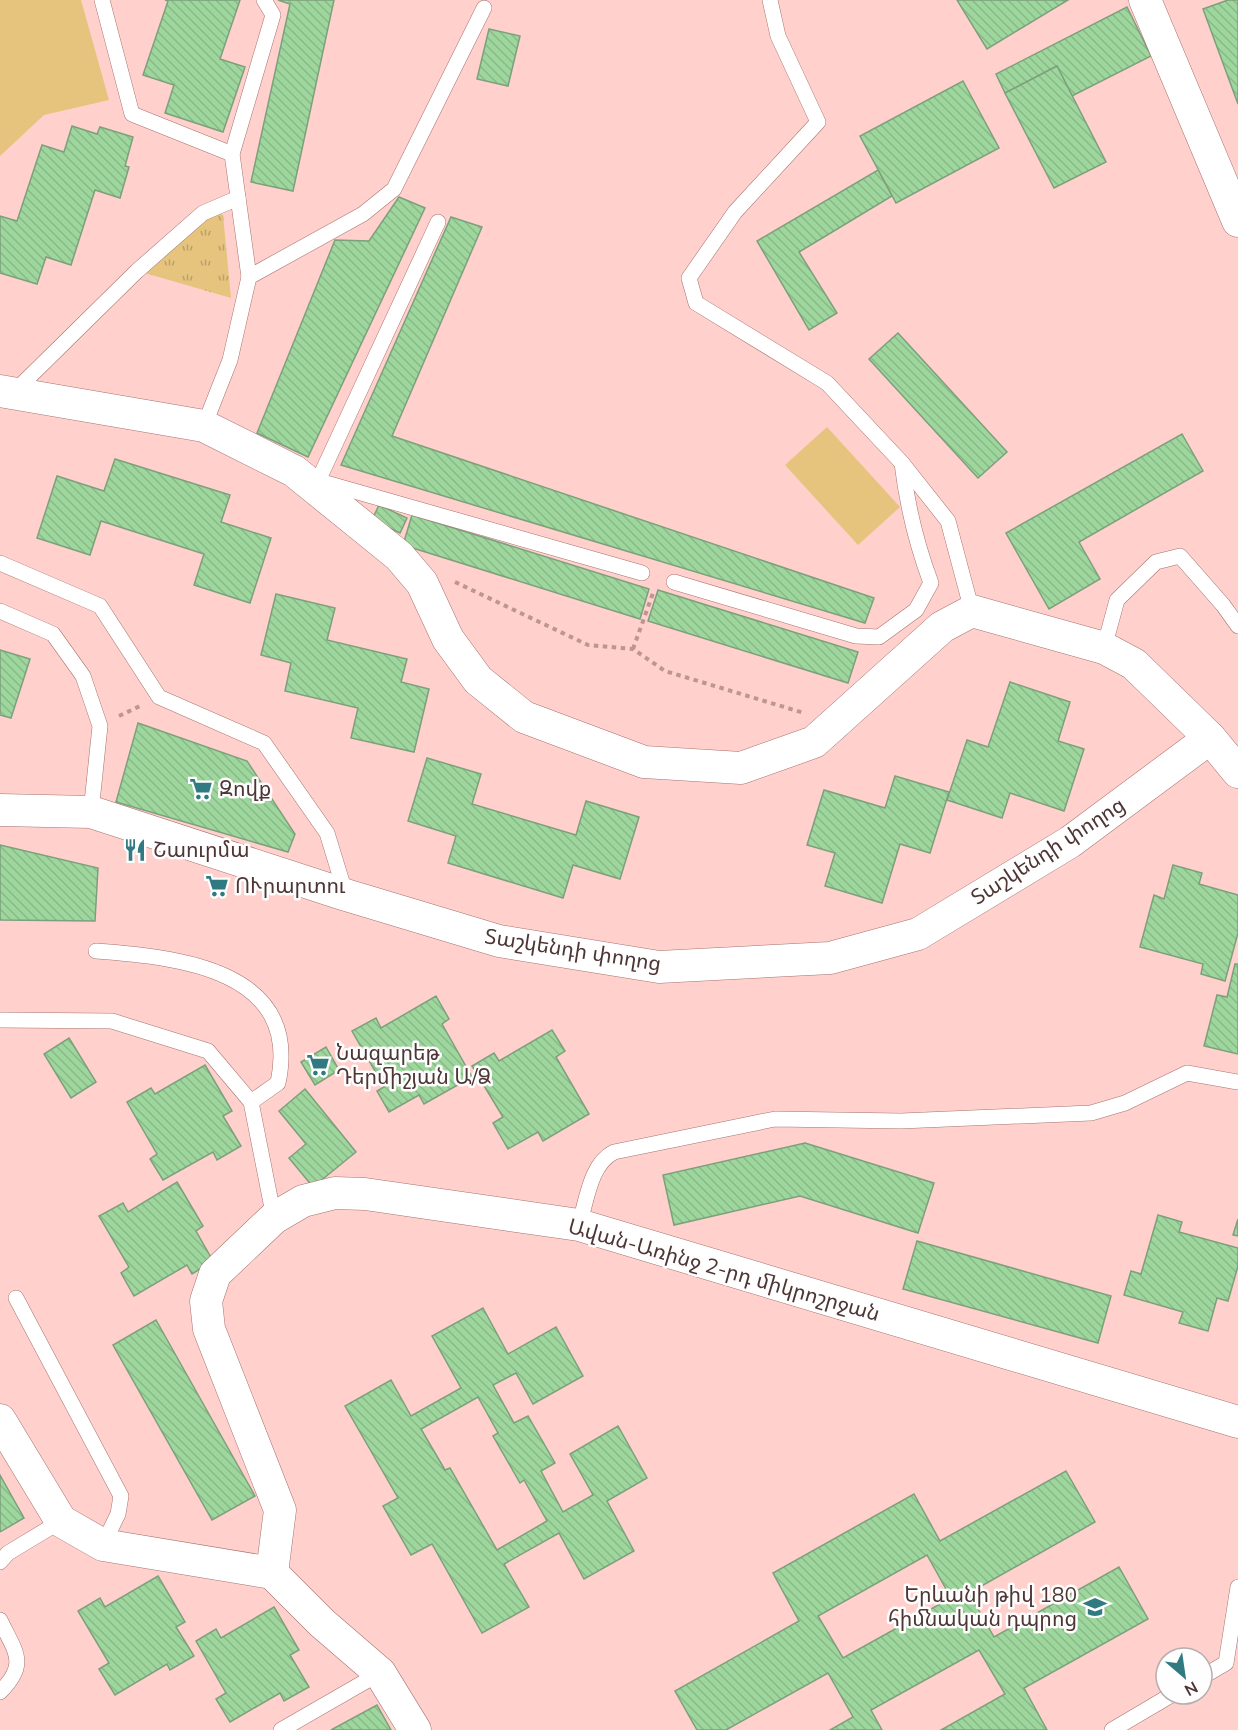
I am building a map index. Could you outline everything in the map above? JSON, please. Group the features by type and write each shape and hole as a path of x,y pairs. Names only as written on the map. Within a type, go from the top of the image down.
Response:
{"street":[{"path":"1145,0 1236,210"},
{"path":"7,392 204,426 306,476 399,556 422,583 448,639 477,680 524,717 644,762 741,768 814,742 942,627 972,611 1104,648 1134,663 1210,738 1238,772"},
{"name":"Տաշկենդի փողոց","path":"0,810 91,812 346,895 499,941 659,966 830,958 918,934 1070,842 1210,738"},
{"name":"Ավան-Առինջ 2-րդ միկրոշրջան","path":"272,1573 280,1510 209,1329 206,1301 215,1274 274,1218 303,1201 335,1193 376,1195 579,1225 1238,1422"},
{"path":"0,1420 61,1521 103,1545 272,1573 322,1623 380,1673 415,1730"}],"lane":[{"path":"102,0 132,114 232,154"},
{"path":"204,426 230,360 249,277 232,154 273,15 264,0"},
{"path":"770,0 778,36 818,122 735,212 689,278 696,303 827,383 902,463 948,521 972,611"},
{"path":"249,277 363,214 394,189 484,8"},
{"path":"7,392 203,213 238,198"},
{"path":"438,222 306,476 642,573"},
{"path":"674,582 856,636 879,637 916,610 931,582 919,551 908,511 902,463"},
{"path":"1104,648 1117,600 1156,562 1180,556 1223,604 1238,626"},
{"path":"0,564 100,606 159,697 264,743 327,833 346,895"},
{"path":"0,611 53,634 83,676 100,726 91,812"},
{"path":"96,951 147,955 188,963 223,974 245,985 258,998 278,1030 282,1061 278,1083 251,1102"},
{"path":"0,1020 111,1021 208,1052 251,1102 274,1218"},
{"path":"579,1225 597,1166 604,1157 615,1152 775,1119 901,1121 1091,1113 1125,1103 1187,1073 1238,1082"},
{"path":"16,1298 121,1496 118,1514 103,1545"},
{"path":"0,1562 8,1553 61,1521"},
{"path":"1214,1670 1226,1663 1238,1587"},
{"path":"0,1620 18,1656 15,1677 0,1692"},
{"path":"281,1730 380,1673"},
{"path":"1112,1730 1154,1705"}],"path":[{"path":"450,581 588,645 633,649 665,671 795,709 831,729"},
{"path":"633,649 655,587"},
{"path":"100,726 159,697"}],"green space":[{"path":"0,0 81,0 109,100 44,115 0,156"},
{"path":"212,211 223,215 231,298 145,273"},
{"path":"827,427 900,507 858,545 785,465"}],"building":[{"path":"165,0 240,0 220,59 245,67 223,132 165,113 174,85 143,75 168,1"},
{"path":"278,0 334,0 293,191 251,182 290,4"},
{"path":"957,0 1068,0 987,49"},
{"path":"1228,0 1238,0 1238,104 1203,9"},
{"path":"1127,7 1151,56 1072,96 1057,66 1005,93 996,74"},
{"path":"489,29 520,36 508,86 477,79"},
{"path":"1057,66 1106,162 1054,188 1005,93"},
{"path":"963,81 999,148 896,203 860,136"},
{"path":"72,126 97,134 100,127 133,137 125,166 129,167 120,198 95,190 71,265 46,257 37,284 0,273 0,216 17,221 42,145 64,152"},
{"path":"878,170 892,196 799,252 837,313 809,330 757,241"},
{"path":"399,197 425,208 308,457 257,433 335,240 369,241"},
{"path":"451,217 482,227 392,436 874,598 865,623 341,465"},
{"path":"898,333 1007,452 978,478 869,359"},
{"path":"1182,434 1203,471 1079,542 1100,579 1049,609 1006,533"},
{"path":"115,459 230,495 221,522 271,538 250,603 194,585 204,554 101,521 90,555 37,538 57,476 104,491"},
{"path":"379,505 407,518 400,533 372,520"},
{"path":"412,515 649,589 640,619 403,545"},
{"path":"658,590 858,652 848,683 648,621"},
{"path":"276,594 335,608 327,640 407,659 401,682 429,689 414,752 351,738 358,708 285,691 291,663 261,655"},
{"path":"0,650 30,659 11,718 0,715"},
{"path":"1010,682 1070,702 1058,741 1084,749 1064,811 1010,793 1002,818 947,800 967,740 988,747"},
{"path":"138,723 247,761 295,834 288,852 116,802"},
{"path":"427,758 481,774 472,804 576,835 586,801 639,817 620,879 573,865 563,898 448,863 456,836 408,821"},
{"path":"895,776 949,792 930,853 900,844 882,903 825,886 835,853 807,845 824,790 885,808"},
{"path":"0,845 98,868 95,921 0,920"},
{"path":"1173,865 1202,873 1199,884 1238,895 1238,933 1225,981 1201,974 1203,964 1140,947 1154,895 1164,899"},
{"path":"1235,964 1238,964 1238,1054 1204,1046 1217,995 1227,997"},
{"path":"436,996 449,1019 442,1024 472,1077 424,1104 419,1095 389,1112 377,1091 384,1087 352,1031 376,1018 381,1028"},
{"path":"552,1030 565,1051 556,1057 589,1114 543,1141 538,1132 508,1149 493,1123 503,1117 472,1066 494,1053 499,1061"},
{"path":"69,1038 96,1082 71,1098 44,1054"},
{"path":"326,1047 339,1070 315,1085 301,1062"},
{"path":"205,1065 232,1111 223,1116 241,1146 217,1160 213,1152 163,1180 150,1159 157,1154 127,1102 151,1088 155,1094"},
{"path":"305,1089 356,1152 313,1187 289,1158 306,1144 279,1111"},
{"path":"805,1143 934,1183 918,1233 800,1196 674,1225 663,1175"},
{"path":"177,1182 203,1226 196,1231 213,1261 192,1274 187,1265 134,1296 121,1273 129,1267 99,1216 123,1203 128,1212"},
{"path":"1158,1215 1182,1222 1179,1232 1238,1248 1238,1266 1228,1301 1217,1298 1208,1331 1179,1323 1183,1312 1124,1295 1131,1271 1141,1274"},
{"path":"1238,1219 1238,1236 1233,1235"},
{"path":"917,1241 1111,1296 1098,1343 903,1289"},
{"path":"483,1308 508,1354 556,1327 583,1376 533,1404 516,1373 493,1385 514,1423 528,1416 555,1463 541,1471 563,1512 593,1495 570,1454 618,1426 647,1478 607,1501 634,1551 584,1579 559,1533 504,1564 529,1607 482,1633 432,1544 411,1555 383,1506 398,1498 345,1406 391,1380 411,1416 461,1388 432,1336","holes":["478,1397 498,1433 493,1436 520,1483 524,1480 547,1521 497,1550 450,1468 445,1470 421,1429"]},
{"path":"156,1320 255,1496 212,1520 113,1345"},
{"name":"Երևանի թիվ 180 հիմնական դպրոց","path":"1066,1471 1095,1522 969,1593 994,1637 1119,1567 1148,1619 1024,1688 1047,1730 941,1730 1005,1694 979,1650 871,1710 882,1730 830,1730 853,1717 828,1673 726,1730 697,1730 675,1691 799,1621 773,1573 914,1494 940,1541","holes":["927,1555 951,1598 843,1658 818,1616"]},
{"path":"0,1475 24,1518 0,1532"},
{"path":"158,1576 185,1622 176,1627 194,1656 170,1670 167,1664 115,1695 99,1669 109,1663 78,1611 100,1598 105,1607"},
{"path":"274,1607 299,1650 290,1655 309,1687 284,1701 280,1693 230,1722 216,1699 226,1693 196,1641 216,1629 221,1638"},
{"path":"377,1705 391,1730 331,1730"}],"place":[{"name":"Զովք","path":"201,789"},
{"name":"Շաուրմա","path":"135,850"},
{"name":"ՈՒրարտու","path":"217,886"},
{"name":"Նազարեթ Դերմիշյան Ա/Ձ","path":"318,1065"},
{"name":"Երևանի թիվ 180 հիմնական դպրոց","path":"1095,1607"}]}
